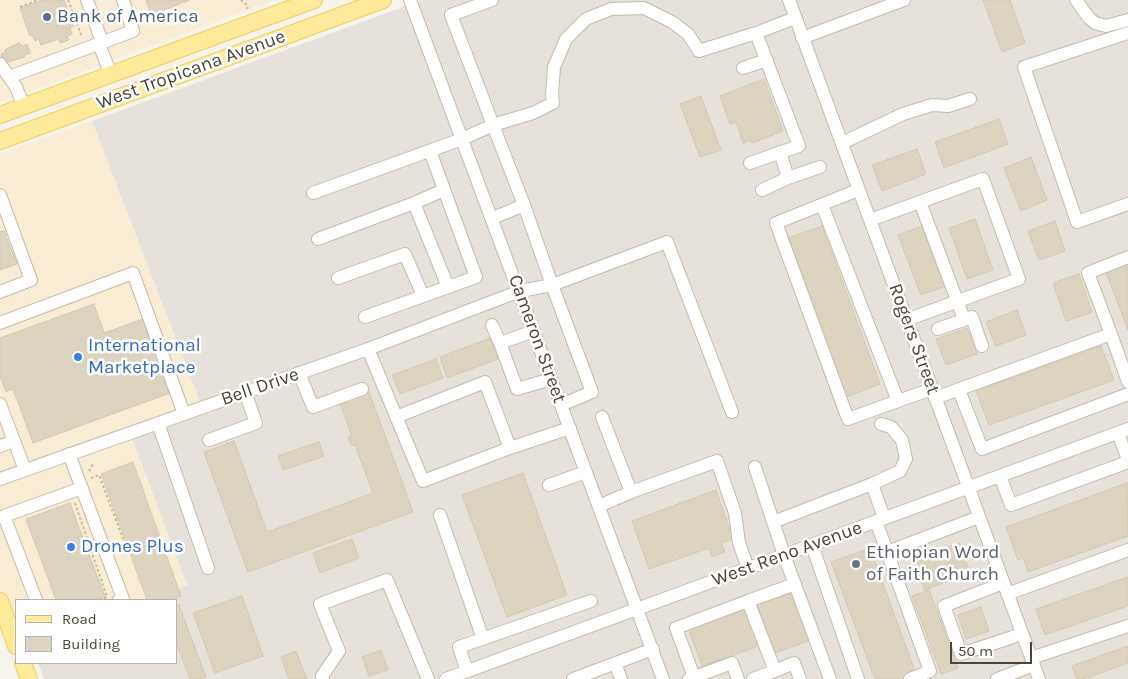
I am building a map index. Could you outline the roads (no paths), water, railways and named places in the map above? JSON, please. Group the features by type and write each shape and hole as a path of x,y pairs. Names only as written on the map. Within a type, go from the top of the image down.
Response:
{"main road":[{"name":"West Tropicana Avenue","path":"0,115 314,0"},
{"name":"West Tropicana Avenue","path":"2,140 383,0"},
{"path":"2,140 28,118 101,90 106,87 111,75"},
{"path":"1,608 15,641"},
{"path":"22,664 29,679"}],"street":[{"path":"87,0 111,75"},
{"path":"9,77 133,31 123,0"},
{"name":"Cameron Street","path":"410,0 493,218 663,679"},
{"path":"492,0 451,15 524,205 592,392 561,405"},
{"name":"Rogers Street","path":"788,0 1038,679"},
{"path":"802,38 904,0"},
{"path":"1074,1 1095,23 1106,26 1128,20"},
{"path":"313,193 462,139 493,125 533,113 553,103 554,67 566,39 586,19 611,9 644,8 672,22 688,34 699,51 756,33 795,18"},
{"path":"750,163 799,146 756,33"},
{"path":"1128,33 1024,67 1077,222 1128,204"},
{"path":"744,68 766,60"},
{"path":"0,64 16,86 24,107"},
{"path":"842,143 903,114 932,105 948,106 970,99"},
{"path":"365,318 476,277 430,151"},
{"path":"780,152 788,178"},
{"path":"762,190 788,178 820,167"},
{"path":"870,220 983,179 1019,279 906,320"},
{"path":"318,239 444,190"},
{"path":"858,190 776,223 848,419 898,401 959,390 1111,334"},
{"path":"0,195 2,208 32,280 0,292"},
{"path":"920,202 964,319"},
{"path":"414,203 448,287"},
{"path":"493,218 524,205"},
{"path":"822,205 898,401"},
{"name":"Bell Drive","path":"0,479 368,349 520,291 552,285 667,242 732,412"},
{"path":"338,278 405,254 423,296"},
{"path":"1128,257 1088,272 1128,382"},
{"path":"0,322 133,274 184,414"},
{"path":"938,329 972,317 982,346"},
{"path":"492,325 517,389 551,378"},
{"path":"500,343 534,331"},
{"path":"368,349 423,481 510,448 570,428"},
{"path":"299,373 314,407 362,389"},
{"path":"396,417 485,382 510,448"},
{"path":"959,390 982,448 1128,394"},
{"path":"209,440 256,423 245,392"},
{"path":"0,404 25,470"},
{"path":"602,417 630,492"},
{"path":"158,423 208,568"},
{"path":"773,522 872,484 900,471 906,459 902,440 891,427 881,424"},
{"path":"1000,476 1011,506 1128,461 1123,431"},
{"name":"West Reno Avenue","path":"446,679 1123,431"},
{"path":"0,446 14,441"},
{"path":"69,454 123,599"},
{"path":"599,506 630,492 716,461 735,513 739,543 748,568"},
{"path":"755,467 784,555 830,679"},
{"path":"549,485 586,472"},
{"path":"872,484 887,552 930,671 910,679"},
{"path":"36,599 4,516 84,493"},
{"path":"440,515 483,639"},
{"path":"887,552 979,517"},
{"path":"812,545 858,679"},
{"path":"1022,634 961,654 944,606 1128,550"},
{"path":"322,679 322,676 339,651 320,604 387,580 428,679"},
{"path":"738,679 732,663 691,678 676,628 795,584"},
{"path":"467,671 459,647 591,601"},
{"path":"748,601 775,671"},
{"path":"573,607 580,629"},
{"path":"997,679 1032,662 1128,626"},
{"path":"573,679 652,649"},
{"path":"615,663 621,679"},
{"path":"753,679 794,663 800,679"}],"place":[{"name":"Bank of America","path":"47,17"},
{"name":"International Marketplace","path":"78,357"},
{"name":"Drones Plus","path":"71,547"},
{"name":"Ethiopian Word of Faith Church","path":"856,564"}]}
